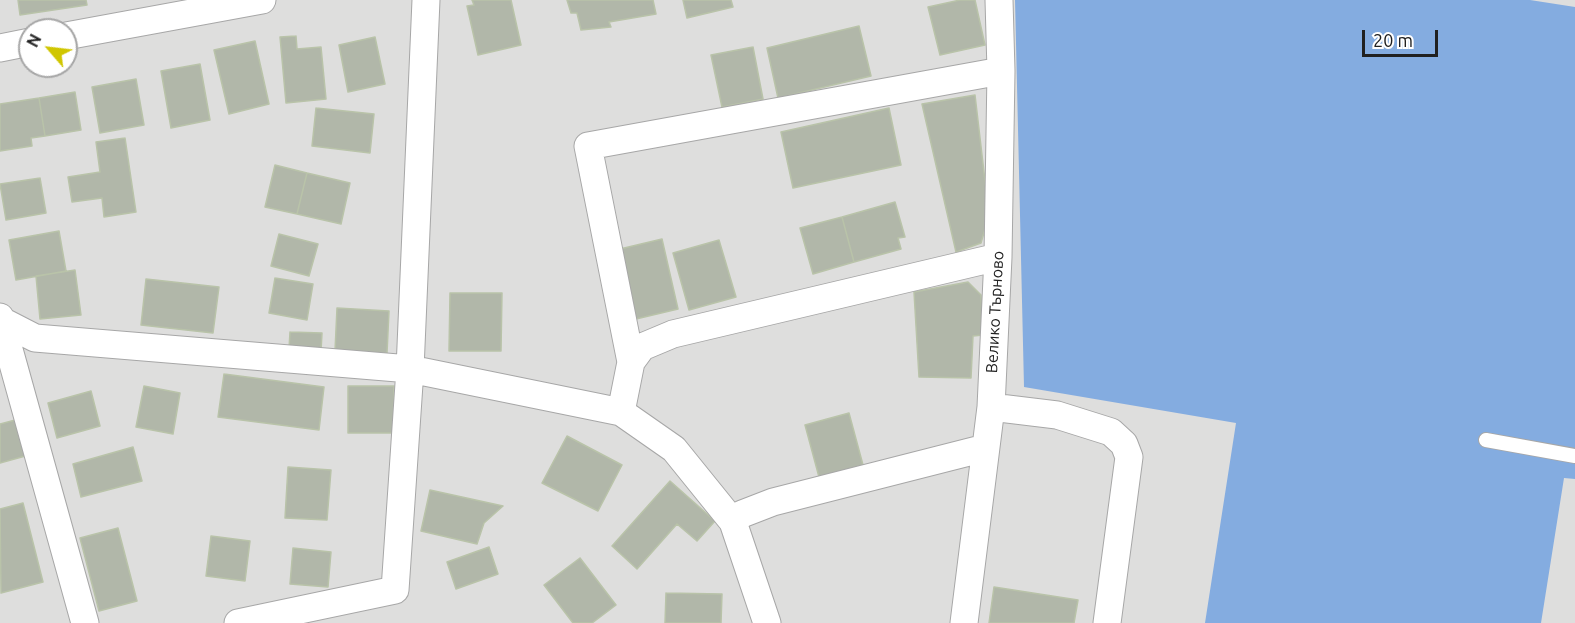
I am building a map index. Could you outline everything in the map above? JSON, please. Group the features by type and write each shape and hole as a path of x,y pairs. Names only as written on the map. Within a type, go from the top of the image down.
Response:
{"street":[{"path":"78,34 262,0"},
{"path":"238,623 396,590 410,369 426,0"},
{"name":"Велико Търново","path":"964,623 991,407 998,257 1001,71 999,0"},
{"path":"0,48 18,44"},
{"path":"621,412 631,362 588,146 1001,71"},
{"path":"631,362 642,347 673,334 998,257"},
{"path":"0,319 35,338 410,369 621,412 674,449 733,522 767,623"},
{"path":"0,319 85,623"},
{"path":"991,407 1057,416 1111,432 1124,444 1130,457 1107,623"},
{"path":"733,522 742,514 773,502 986,448"}],"lane":[{"path":"1486,440 1575,456"}],"shaded area":[{"path":"0,0 1575,0 1575,623 0,623"},
{"path":"1015,0 1530,0 1575,7 1575,479 1564,478 1541,623 1205,623 1236,423 1024,387"}],"building":[{"path":"18,0 86,0 87,5 20,15"},
{"path":"472,0 511,0 521,45 478,55 467,6 474,5"},
{"path":"567,0 653,0 656,14 609,22 611,27 581,30 577,13 571,13"},
{"path":"683,0 731,0 733,7 687,18"},
{"path":"960,0 975,0 985,45 940,55 928,7"},
{"path":"859,26 871,76 778,98 767,48"},
{"path":"296,36 297,49 321,47 326,99 286,103 280,37"},
{"path":"375,37 385,84 348,92 339,45"},
{"path":"255,41 269,104 229,114 214,50"},
{"path":"753,47 763,99 722,107 711,55"},
{"path":"200,64 210,120 171,128 161,71"},
{"path":"136,79 144,125 100,133 92,87"},
{"path":"75,92 81,130 45,136 39,98"},
{"path":"975,95 989,215 981,243 956,252 922,104"},
{"path":"39,98 45,136 31,138 32,146 0,151 0,104"},
{"path":"316,108 374,114 370,153 312,146"},
{"path":"889,108 901,165 793,188 781,132"},
{"path":"125,138 136,212 104,217 102,198 72,202 68,177 100,172 96,142"},
{"path":"275,165 307,173 297,214 265,207"},
{"path":"307,173 350,183 341,224 297,214"},
{"path":"40,178 46,213 6,220 0,184"},
{"path":"895,202 905,237 898,238 901,249 854,262 842,217"},
{"path":"842,217 854,262 813,274 800,228"},
{"path":"59,231 66,271 16,280 9,240"},
{"path":"279,234 318,244 309,276 271,266"},
{"path":"662,239 678,309 636,319 620,249"},
{"path":"719,240 736,297 689,310 673,253"},
{"path":"75,270 81,315 40,319 36,276"},
{"path":"275,278 313,284 307,320 269,313"},
{"path":"146,279 219,287 213,333 141,325"},
{"path":"968,282 981,295 983,335 973,336 971,378 919,377 914,292"},
{"path":"450,293 502,293 501,351 449,351"},
{"path":"337,308 389,311 387,353 335,351"},
{"path":"290,332 322,333 321,351 289,349"},
{"path":"224,374 324,387 319,430 218,417"},
{"path":"144,386 180,393 173,434 136,427"},
{"path":"348,386 394,386 393,433 348,433"},
{"path":"91,391 100,426 57,438 48,403"},
{"path":"849,413 863,465 819,477 805,425"},
{"path":"19,419 29,455 0,463 0,424"},
{"path":"567,436 622,465 598,511 542,483"},
{"path":"133,447 142,481 81,497 73,464"},
{"path":"288,467 331,470 327,520 285,518"},
{"path":"670,481 715,521 697,541 677,524 637,569 612,546"},
{"path":"430,490 503,506 484,523 477,544 421,531"},
{"path":"23,503 43,582 1,593 0,509"},
{"path":"118,528 137,601 99,611 80,538"},
{"path":"211,536 250,541 245,581 206,576"},
{"path":"489,547 498,574 456,589 447,562"},
{"path":"293,548 331,552 328,587 290,584"},
{"path":"580,558 616,605 592,623 573,623 544,585"},
{"path":"994,587 1078,600 1074,623 989,623"},
{"path":"666,593 722,594 721,623 665,623"}]}
